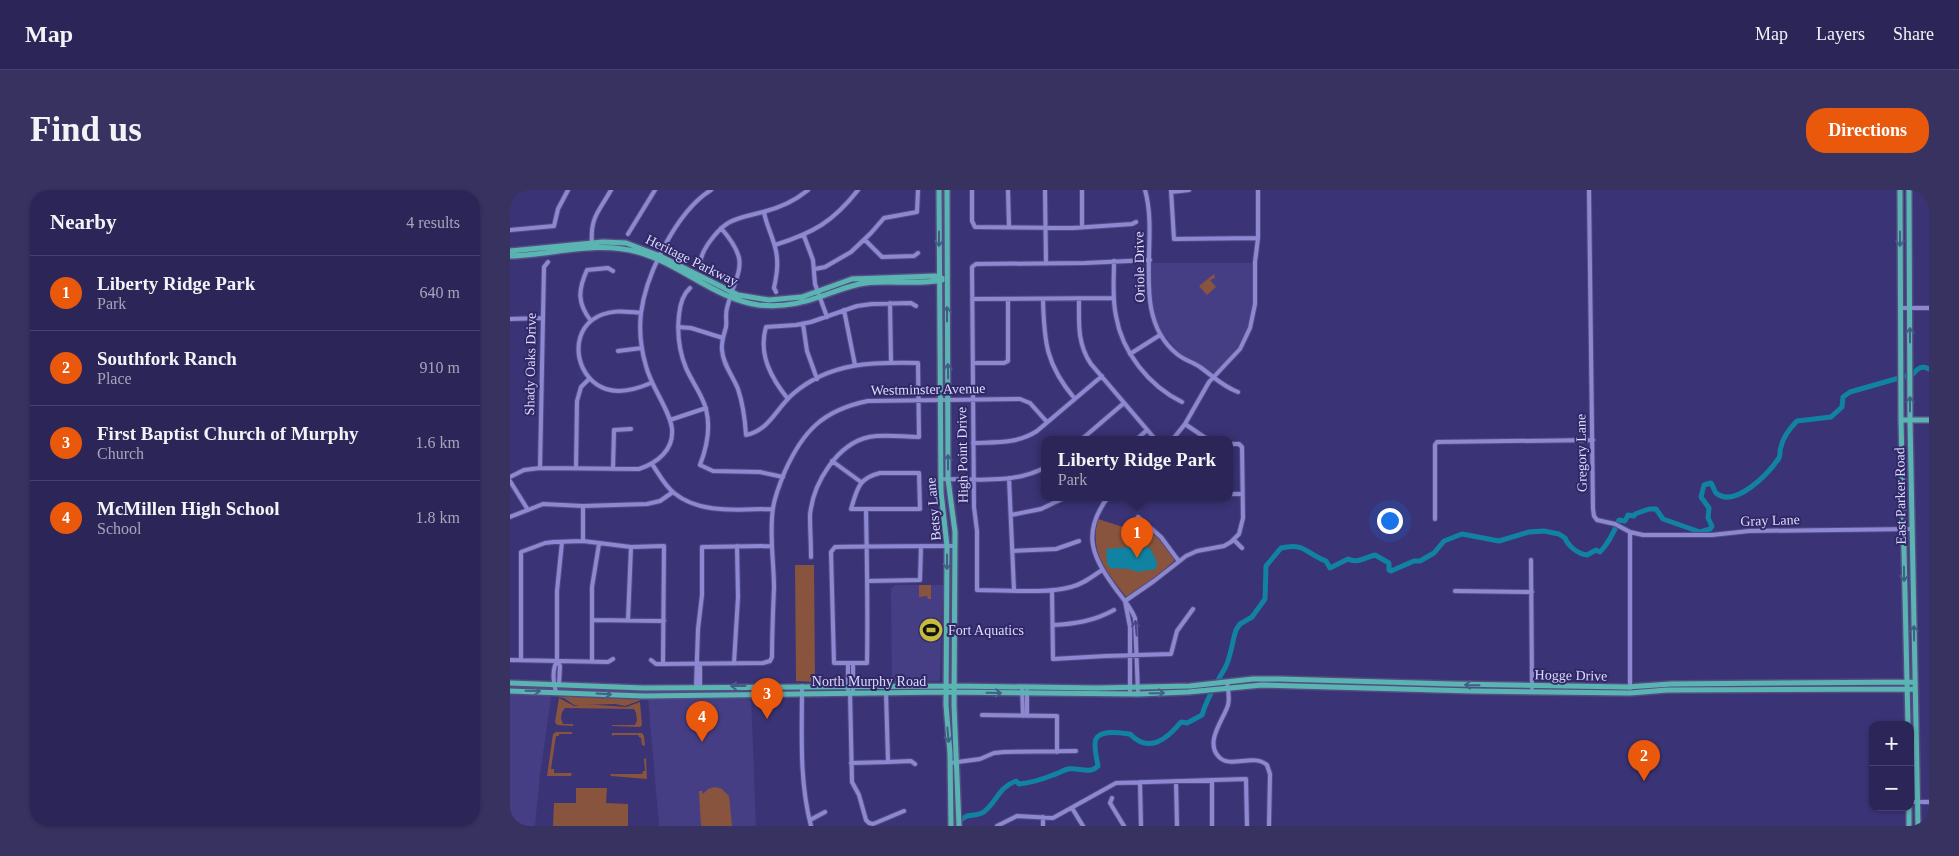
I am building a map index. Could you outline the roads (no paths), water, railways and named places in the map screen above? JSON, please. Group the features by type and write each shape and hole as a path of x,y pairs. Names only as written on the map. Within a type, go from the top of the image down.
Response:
{"main road":[{"name":"Betsy Lane","path":"939,190 941,479 947,546 946,689 951,826"},
{"name":"Betsy Lane","path":"947,190 948,479 955,546 954,689 959,826"},
{"name":"East Parker Road","path":"1900,190 1901,420 1908,721"},
{"name":"East Parker Road","path":"1909,190 1910,420 1918,826"},
{"name":"Heritage Parkway","path":"510,251 626,244 659,258 731,295 770,300 819,295 841,282 859,278 947,279"},
{"name":"Heritage Parkway","path":"510,256 592,245"},
{"path":"940,332 947,332"},
{"path":"1901,420 1929,420"},
{"path":"946,596 954,596"},
{"path":"946,643 954,643"},
{"name":"Hogge Drive","path":"1226,684 1280,679 1356,684 1532,689 1915,689"},
{"name":"Hogge Drive","path":"1630,690 1662,684 1915,682"},
{"name":"North Murphy Road","path":"510,683 644,688 802,686 886,692 946,689"},
{"name":"North Murphy Road","path":"1025,690 1130,687 1206,687 1221,689 1226,684"},
{"name":"North Murphy Road","path":"510,691 644,696 946,689 1138,694 1226,684"},
{"path":"1909,811 1910,826"}],"street":[{"path":"510,195 511,190"},
{"path":"510,230 554,226 558,209 568,190"},
{"path":"592,245 591,230 594,217 611,190"},
{"path":"628,234 655,190"},
{"path":"528,510 510,479 524,470 540,468 639,469 652,464 668,449 672,430 670,420 651,383 642,348 641,313 648,283 659,258 683,215 692,204 711,190"},
{"path":"700,265 700,260 706,247 721,228 739,217 764,212 798,198 808,190"},
{"path":"775,245 804,236 824,225 858,190"},
{"path":"814,269 835,262 865,240 884,218 918,212 918,190"},
{"path":"972,190 973,225 978,228 1082,227 1132,224 1136,222"},
{"path":"1008,190 1009,227"},
{"path":"1045,190 1046,263 1150,260"},
{"path":"1082,190 1082,227"},
{"name":"Oriole Drive","path":"1146,190 1149,210 1151,311 1160,335 1177,354 1201,368 1225,387 1238,392"},
{"path":"1188,190 1171,191 1174,240 1258,238"},
{"path":"1175,436 1185,424 1201,394 1213,377 1234,356 1244,342 1250,328 1255,304 1258,190"},
{"name":"Gregory Lane","path":"1589,190 1594,516 1599,521 1617,525 1630,532"},
{"path":"764,212 766,224 775,245 777,263 774,288 776,292"},
{"path":"721,228 738,250 741,263 726,311 726,326 722,349 724,359 742,404 746,435 756,433 764,428 794,393 817,379 842,368 855,365 918,363 919,437 870,437 848,446 832,461 819,485 812,504 810,514 811,557"},
{"path":"804,236 813,260 814,276 827,316"},
{"path":"865,240 882,257 914,256 918,253"},
{"path":"1114,261 1114,298 1119,330 1130,354 1156,385 1182,402"},
{"name":"Shady Oaks Drive","path":"540,468 542,318 544,267 548,262"},
{"name":"High Point Drive","path":"1014,590 977,590 977,531 974,507 972,267 975,264 1046,263"},
{"path":"591,321 583,310 580,299 581,283 587,270 608,268 613,271"},
{"path":"690,288 684,292 678,327 680,349 686,368 706,408 708,439 700,465 713,471 760,472 783,477"},
{"path":"973,299 1114,298"},
{"path":"973,363 1007,362 1008,299"},
{"path":"1043,299 1044,332 1049,360 1061,383 1074,399"},
{"path":"1078,299 1081,344 1089,361 1152,436"},
{"path":"890,303 891,363"},
{"path":"788,400 772,377 764,355 763,343 766,326 803,324 844,310 872,304 911,303 916,306"},
{"path":"1901,308 1929,308"},
{"path":"844,310 855,365"},
{"path":"641,313 614,312 601,315 591,321 580,339 578,347 579,359 589,379 595,385 607,390 635,389 651,383"},
{"path":"510,319 542,318"},
{"path":"803,324 806,350 817,379"},
{"path":"678,327 691,328 723,338"},
{"path":"1130,354 1160,335"},
{"path":"618,351 642,348"},
{"path":"973,442 1016,441 1032,434 1102,376"},
{"path":"576,468 577,401 581,387 589,379"},
{"name":"Westminster Avenue","path":"734,663 763,663 770,661 772,657 774,588 772,509 775,495 794,450 809,430 830,413 851,404 868,400 1024,399 1034,406 1047,422"},
{"path":"1086,436 1124,403"},
{"path":"670,420 706,408"},
{"path":"1185,424 1203,436"},
{"path":"613,469 614,430 631,430"},
{"path":"1140,436 1147,430"},
{"path":"1435,519 1435,445 1437,442 1592,440"},
{"path":"1125,601 1154,581 1178,560 1194,552 1224,546 1234,540 1242,527 1242,494 1241,445 1233,444"},
{"path":"832,461 861,482"},
{"path":"652,464 673,492 694,504 718,509 772,509"},
{"path":"941,479 1009,478 1024,476 1041,469"},
{"path":"880,473 920,474 920,509 851,509 861,482 870,475 880,473"},
{"path":"1009,478 1014,590 1052,590 1076,586 1102,570"},
{"path":"510,517 543,504 583,506 647,504 660,501 673,492"},
{"path":"1233,494 1242,494"},
{"path":"1011,515 1041,509 1058,501"},
{"path":"1105,501 1097,512 1093,529 1093,546 1096,559 1102,570 1125,601 1131,606 1135,618 1138,694"},
{"path":"583,506 583,542"},
{"path":"866,510 867,546 868,581 867,663 834,663 831,552 835,547 867,546 955,546"},
{"path":"1138,517 1160,537 1178,560"},
{"name":"Gray Lane","path":"1630,532 1678,535 1746,531 1912,529"},
{"path":"1630,532 1630,690"},
{"path":"1234,540 1242,548"},
{"path":"1013,552 1056,549 1079,541"},
{"path":"556,692 560,666 557,661 557,591 562,542"},
{"path":"521,660 521,552 545,543 583,542 631,547 664,546 663,664"},
{"path":"592,661 592,586 599,544"},
{"path":"651,660 656,664 734,663 738,597 737,546"},
{"path":"698,686 700,666 698,664 698,629 702,595 702,547 772,546"},
{"path":"868,581 920,580 920,546"},
{"path":"628,620 631,547"},
{"path":"1531,560 1532,689"},
{"path":"1052,590 1053,660 1171,654 1177,631 1193,609"},
{"path":"1455,591 1532,592"},
{"path":"1125,601 1130,626 1130,694"},
{"path":"1053,625 1087,622 1100,618 1114,610"},
{"path":"593,620 664,621"},
{"path":"510,660 608,662 612,659"},
{"path":"850,664 852,782 859,795 866,820 869,823 873,824 904,811"},
{"path":"1226,684 1228,706 1216,730 1215,751 1220,758 1225,760 1258,760 1267,765 1270,774 1269,826"},
{"path":"802,686 802,781 811,826"},
{"path":"1025,690 1025,716"},
{"path":"886,692 888,762"},
{"path":"982,715 1057,716 1057,752"},
{"path":"950,763 980,759 994,753 1004,752 1076,751"},
{"path":"851,763 911,761 915,764"},
{"path":"998,826 1017,816 1054,818 1116,783 1246,779 1247,826"},
{"path":"1212,780 1212,826"},
{"path":"1176,781 1177,826"},
{"path":"1140,782 1141,826"},
{"path":"1112,798 1110,803 1124,826"},
{"path":"1914,802 1929,802"},
{"path":"1072,808 1082,826"},
{"path":"810,820 825,812"},
{"path":"1042,817 1043,826"}],"water":[{"path":"1129,547 1135,549 1150,548 1157,562 1156,569 1137,572 1130,569 1110,568 1107,563 1106,549"}],"waterway":[{"path":"955,826 967,816 983,813 1002,790 1016,781 1019,784 1032,782 1068,769 1095,769 1098,766 1095,742 1102,734 1112,732 1130,734 1144,743 1157,742 1164,739 1181,722 1187,723 1202,715 1209,696 1227,664 1236,630 1240,624 1252,617 1265,599 1266,566 1281,548 1301,548 1326,561 1330,568 1348,559 1358,560 1375,555 1389,563 1389,570 1391,571 1414,561 1420,561 1434,553 1444,541 1462,534 1499,541 1529,532 1544,531 1559,534 1565,538 1571,547 1580,553 1587,555 1596,550 1600,552 1611,537 1619,520 1625,521 1628,515 1634,516 1649,509 1656,509 1663,519 1700,532 1710,529 1712,526 1708,518 1709,508 1701,497 1704,485 1711,483 1716,493 1724,497 1742,493 1760,480 1780,457 1780,448 1785,436 1797,421 1831,417 1842,407 1843,397 1850,392 1913,374 1920,368 1929,369"}],"place":[{"name":"Liberty Ridge Park","path":"1137,558"},
{"name":"Fort Aquatics","path":"931,630"},
{"name":"First Baptist Church of Murphy","path":"767,719"},
{"name":"McMillen High School","path":"702,742"},
{"name":"Southfork Ranch","path":"1644,781"}]}
